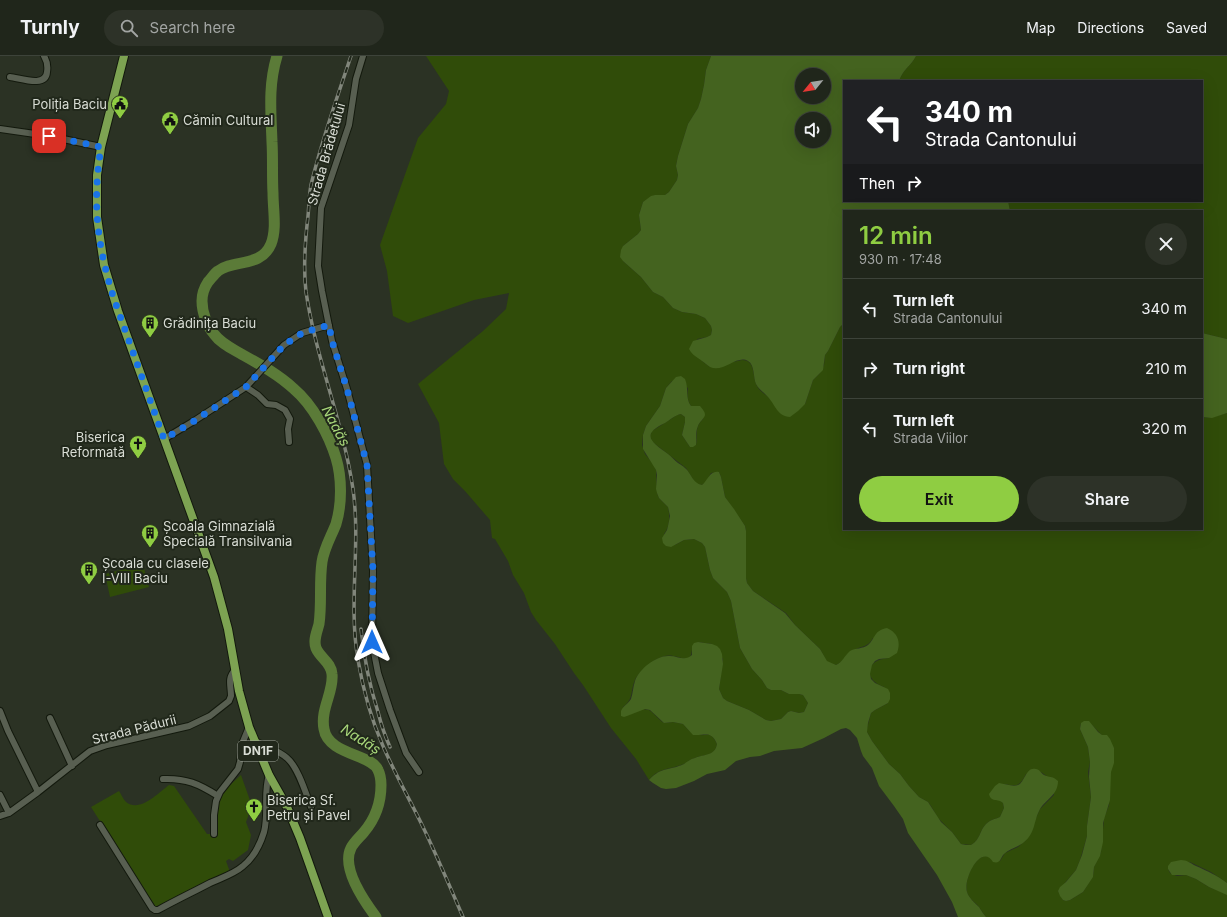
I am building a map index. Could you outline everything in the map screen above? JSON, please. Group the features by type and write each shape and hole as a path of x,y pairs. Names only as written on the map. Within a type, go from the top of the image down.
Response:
{"main road":[{"name":"DN1F","path":"124,56 101,147 97,175 96,205 98,229 107,276 214,577 228,629 239,691 249,728 269,775 287,807 300,838 328,917"}],"street":[{"path":"10,77 37,82 42,80 47,72 47,62 44,56"},
{"name":"Strada Brădetului","path":"363,56 356,79 349,125 321,208 318,266 332,341 347,389 367,465 373,571 372,642 378,673 406,753 419,772"},
{"path":"0,129 49,136 101,147"},
{"path":"164,439 246,387 284,345 302,333 329,325"},
{"path":"246,387 258,395 267,404 276,405 285,410 290,419 288,429 289,442"},
{"name":"Strada Pădurii","path":"0,816 9,813 90,751 107,745 189,726 210,716 229,701 231,696 230,679 235,670"},
{"path":"0,711 8,731 38,792"},
{"path":"50,718 72,766"},
{"path":"214,834 214,810 218,796 238,769 242,744 249,728"},
{"path":"254,740 283,755 292,763 304,786 311,807"},
{"path":"154,910 158,910 234,872 243,866 249,859 260,843 266,825 266,786 269,775"},
{"path":"163,779 180,779 191,782 218,796"},
{"path":"0,795 9,813"},
{"path":"100,824 154,910"},
{"path":"152,917 154,910"}],"green space":[{"path":"426,56 711,56 706,70 701,99 698,108 688,124 678,156 676,166 678,175 677,180 669,192 665,195 655,195 643,202 639,215 641,230 623,246 623,261 641,277 653,292 663,297 673,308 705,318 712,330 711,335 697,339 702,361 710,367 742,360 750,363 758,388 771,400 805,404 813,380 820,373 824,365 825,355 843,324 843,530 1203,530 1203,417 1211,417 1227,413 1227,883 1211,872 1190,862 1168,866 1168,869 1170,873 1177,876 1186,875 1209,887 1227,894 1227,917 986,917 969,897 967,892 966,888 970,871 981,858 987,856 1000,861 1005,853 1018,847 1026,840 1040,809 1054,795 1052,777 1048,777 1041,772 1026,774 1018,785 1004,784 1001,801 1004,808 1000,817 986,824 974,843 971,845 961,844 952,832 938,818 928,802 919,797 900,774 889,764 867,732 871,713 888,703 884,687 872,679 870,670 875,662 881,659 889,658 873,638 867,645 851,651 839,664 836,665 827,662 820,649 795,625 786,613 753,591 747,583 745,526 725,497 719,472 711,473 706,482 702,485 697,484 686,468 652,441 650,436 652,431 681,414 685,417 682,435 690,447 696,445 697,428 703,419 700,407 691,406 687,393 688,388 672,381 666,388 660,406 646,426 642,445 645,454 656,470 657,493 659,498 668,507 669,521 664,534 675,545 684,540 694,539 702,543 705,547 713,578 727,592 731,601 740,648 752,669 767,688 771,690 781,690 789,694 803,695 808,703 804,712 799,713 791,711 781,719 771,721 727,701 723,698 719,689 723,659 712,644 698,642 688,658 684,659 675,656 666,656 659,658 645,667 637,676 629,701 623,707 649,710 664,723 673,722 683,724 693,733 699,735 710,735 717,744 712,753 660,771 649,780 636,759 611,728 555,644 531,612 524,593 513,575 508,561 495,539 492,538 490,520 453,479 444,464 439,423 418,384 483,331 506,309 509,293 474,300 408,323 393,316 387,271 380,245 418,138 446,104 449,91","holes":["1081,723 1092,725 1114,748 1110,776 1109,805 1104,818 1101,852 1094,867 1093,876 1083,892 1066,901 1063,900 1058,891 1076,870 1080,860 1087,836 1091,797 1088,772 1090,762 1088,747 1080,729"]},
{"path":"711,56 916,56 900,80 843,80 843,202 1008,202 1010,210 843,210 843,324 825,355 823,370 813,380 805,404 790,417 779,413 768,397 757,386 752,365 748,361 744,359 739,360 720,368 715,368 710,367 693,354 689,349 693,341 711,335 711,326 705,318 673,308 663,297 653,292 641,277 620,257 623,246 641,230 639,215 643,202 651,196 665,195 669,192 677,180 678,175 676,166 678,156 688,124 698,108 706,70"},
{"path":"916,56 1227,56 1227,339 1203,333 1203,210 1010,210 1008,202 1203,202 1203,80 900,80"},
{"path":"1203,333 1227,339 1227,413 1212,418 1203,417"},
{"path":"681,376 686,382 689,403 691,406 700,406 705,414 697,428 696,445 690,447 682,435 685,417 681,414 675,416 652,431 651,439 682,465 699,484 702,485 713,472 719,472 725,497 745,526 747,583 753,591 785,613 820,649 827,661 836,665 838,664 850,651 868,645 882,629 887,628 894,632 898,638 899,645 897,653 889,658 875,661 872,665 870,674 871,679 875,683 888,689 890,699 888,703 871,713 867,732 889,764 900,774 919,797 928,802 941,822 952,832 961,844 971,845 974,843 986,824 1000,817 1004,808 1003,803 991,798 989,794 999,783 1016,786 1022,781 1030,770 1033,769 1038,770 1044,775 1058,781 1056,790 1040,809 1032,831 1027,839 1006,852 998,862 993,862 988,857 983,857 978,860 970,872 966,886 967,892 970,898 986,917 958,917 952,902 937,875 908,833 903,819 879,786 872,768 863,756 857,738 850,730 846,728 802,748 774,751 760,756 736,761 725,770 707,774 676,788 661,788 649,780 662,771 712,753 717,744 710,735 693,735 683,724 673,722 664,723 650,710 645,709 624,717 621,716 622,709 631,699 637,676 648,664 658,658 671,656 686,658 692,655 692,646 694,643 698,642 712,644 720,649 722,654 723,664 719,689 723,698 727,701 771,721 781,719 791,711 799,713 804,712 808,703 803,695 789,694 781,690 771,690 767,688 752,669 740,648 731,601 727,592 713,578 705,547 702,543 694,539 684,540 671,547 666,546 663,543 662,538 667,530 670,516 668,507 659,498 657,493 656,470 643,449 643,435 646,426 660,406 666,388 676,377"},
{"path":"143,564 149,587 110,597 105,574"},
{"path":"1084,721 1089,721 1098,732 1102,735 1107,735 1110,739 1114,748 1114,763 1111,772 1110,800 1103,823 1103,842 1100,856 1094,867 1093,877 1083,892 1066,901 1063,900 1058,891 1076,870 1082,855 1087,836 1091,797 1088,747 1080,729 1081,723"},
{"path":"241,775 252,806 246,822 251,835 248,850 233,861 229,859 226,861 230,872 155,908 91,807 119,791 126,802 131,805 143,804 169,785 174,786 207,834 216,834 215,808 221,793"},
{"path":"1181,860 1187,861 1212,873 1227,883 1227,895 1186,875 1172,875 1168,869 1168,866 1171,862"}],"waterway":[{"name":"Nadăș","path":"277,56 271,88 274,219 273,238 266,252 261,257 224,267 217,272 204,289 202,305 207,323 220,341 276,375 308,403 325,430 336,458 340,482 340,500 336,524 326,547 322,562 320,616 315,642 316,648 330,666 332,674 331,687 323,722 327,738 341,749 368,760 374,765 380,775 381,791 377,810 368,827 352,846 349,856 349,865 355,884 376,917"}],"railway":[{"path":"351,56 324,136 311,185 305,254 306,292 310,317 343,439 353,489 356,532 354,596 355,639 365,693 371,715 392,767 428,838 463,917"},
{"path":"361,629 369,681 386,739 390,747"}],"place":[{"name":"Poliția Baciu","path":"120,119"},
{"name":"Cămin Cultural","path":"170,135"},
{"name":"Grădinița Baciu","path":"150,338"},
{"name":"Biserica Reformată","path":"138,459"},
{"name":"Școala Gimnazială Specială Transilvania","path":"150,548"},
{"name":"Școala cu clasele I-VIII Baciu","path":"89,585"},
{"name":"Biserica Sf. Petru și Pavel","path":"254,822"}],"route":[{"path":"49,136 101,147 97,175 96,205 102,253 114,299 164,439 246,387 284,345 302,333 329,325 332,341 347,389 367,465 373,571 372,642"}]}
